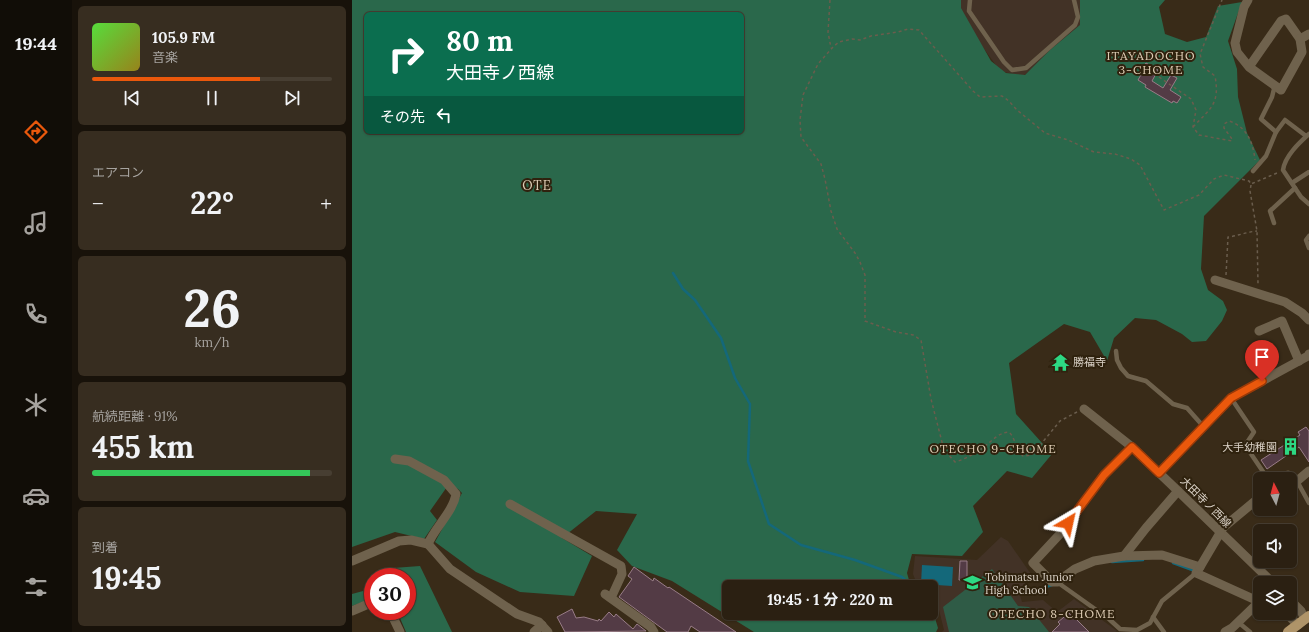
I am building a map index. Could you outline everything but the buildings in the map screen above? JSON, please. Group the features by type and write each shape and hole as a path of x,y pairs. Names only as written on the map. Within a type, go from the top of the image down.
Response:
{"main road":[{"path":"1288,632 1303,617"}],"street":[{"path":"1248,0 1244,7 1235,43 1237,52 1249,68 1281,90 1302,52 1300,39 1286,19 1281,21 1249,68"},
{"path":"1300,39 1309,34"},
{"path":"1215,280 1285,302 1302,313 1309,320"},
{"path":"1259,331 1282,321 1299,361"},
{"path":"1159,473 1231,398 1309,357"},
{"name":"大田寺ノ西線","path":"1084,409 1132,447 1265,576"},
{"path":"1132,447 1104,475 1060,535 1033,564 1049,580 1060,584 1075,569 1094,561 1124,556 1162,555 1198,570 1253,598"},
{"path":"395,459 409,461 444,480 456,494 454,501 428,544"},
{"path":"1297,481 1309,471"},
{"path":"1124,556 1178,491"},
{"path":"1198,570 1219,532 1253,503"},
{"path":"510,504 621,566 622,574 608,596 651,627 654,632"},
{"path":"352,561 399,541 411,540 428,544 450,569 517,614 539,622 545,629 534,632"},
{"path":"352,611 364,606"},
{"path":"1225,632 1232,628 1253,608"},
{"path":"394,620 398,631"}],"lane":[{"path":"970,0 969,11 1004,62 1012,70 1026,68 1075,25 1078,17 1074,0"},
{"path":"1275,85 1272,97 1260,119 1276,132"},
{"path":"1253,171 1266,156 1276,132 1285,120 1308,135 1285,162 1283,170 1301,197 1309,204"},
{"path":"1292,183 1309,172"},
{"path":"1274,223 1270,211 1295,188"},
{"path":"1309,236 1306,240 1309,248"},
{"path":"1116,351 1119,364 1128,376 1146,381 1173,404 1187,408 1203,426"},
{"path":"1231,398 1254,432 1246,444 1246,448 1263,472"},
{"path":"1297,481 1309,503"},
{"path":"1060,584 1109,619 1120,629 1137,630 1150,623 1162,601 1198,570"},
{"path":"1153,617 1164,632"},
{"path":"1238,622 1250,632"}],"path":[{"path":"830,0 828,32 831,48"},
{"path":"1193,127 1217,99 1218,88 1216,76 1203,67 1200,54 1222,0"},
{"path":"1084,409 1060,422 1032,455 1023,456 1018,452 1013,436 1009,432 1001,433 966,459 955,462 946,452 932,399 921,340 913,335 896,332 865,321 865,275 856,253 837,229 831,211 825,179 820,164 801,137 800,120 803,95 818,64 831,48 839,42 852,39 860,40 871,36 914,28 919,30 980,97 1002,96 1045,133 1068,140 1094,152 1115,154 1131,159 1140,165 1164,210 1199,195 1214,179 1224,175 1249,181 1251,184"},
{"path":"1159,77 1191,99 1196,110 1193,127 1199,135 1230,142 1232,139 1224,128 1224,124 1229,122 1236,124 1248,135 1255,158 1253,171"},
{"path":"1251,184 1283,170"},
{"path":"1251,184 1250,191 1257,231 1258,294"},
{"path":"1226,283 1228,237 1240,236 1246,232 1257,231"}],"shaded area":[{"path":"949,0 1085,0 1086,27 1023,76 1000,71"},
{"name":"Tobimatsu Junior High School","path":"1001,537 1008,541 1035,580 1018,588 1022,602 1043,600 1057,612 1074,599 1117,631 942,632 944,630 938,606 938,580 915,580 913,574 915,556 977,560"}],"green space":[{"path":"352,0 961,0 961,8 991,61 1006,73 1025,75 1050,50 1080,25 1080,0 1165,0 1159,7 1165,34 1187,42 1206,37 1218,6 1242,2 1228,41 1237,69 1238,97 1247,133 1260,160 1204,216 1201,269 1208,290 1223,301 1227,310 1222,321 1206,341 1192,342 1182,334 1156,320 1135,318 1114,338 1107,361 1090,332 1064,324 1009,363 1016,414 1052,454 1032,478 1007,471 973,506 983,532 962,556 912,554 907,573 909,580 722,580 722,612 672,581 632,566 617,550 637,514 596,511 562,538 592,556 574,596 520,592 476,572 435,542 462,493 449,484 430,511 437,520 424,539 395,532 352,547"},
{"path":"420,566 452,632 406,632 401,620 416,620 416,568 393,568"},
{"path":"992,569 1018,606 1029,607 1049,632 949,632 943,607"},
{"path":"363,591 364,602 352,606 352,594"},
{"path":"735,620 936,620 938,628 936,632 754,632"}],"water":[{"path":"922,565 953,567 952,586 938,585 938,580 921,580"}],"waterway":[{"path":"673,273 683,289 695,300 721,338 735,378 750,404 748,461 769,524 801,545 855,560 902,577 905,580"},
{"path":"1112,562 1143,560"},
{"path":"1173,563 1195,571"},
{"path":"1023,592 1034,591 1052,585"}],"place":[{"name":"勝福寺","path":"1060,362"},
{"name":"大手幼稚園","path":"1290,447"},
{"name":"Tobimatsu Junior High School","path":"972,583"}],"district":[{"name":"ITAYADOCHO 3-CHOME","path":"1151,63"},
{"name":"OTE","path":"537,185"},
{"name":"OTECHO 9-CHOME","path":"993,449"},
{"name":"OTECHO 8-CHOME","path":"1052,614"}],"route":[{"path":"1068,523 1104,475 1132,447 1159,473 1231,398 1262,381"}]}
